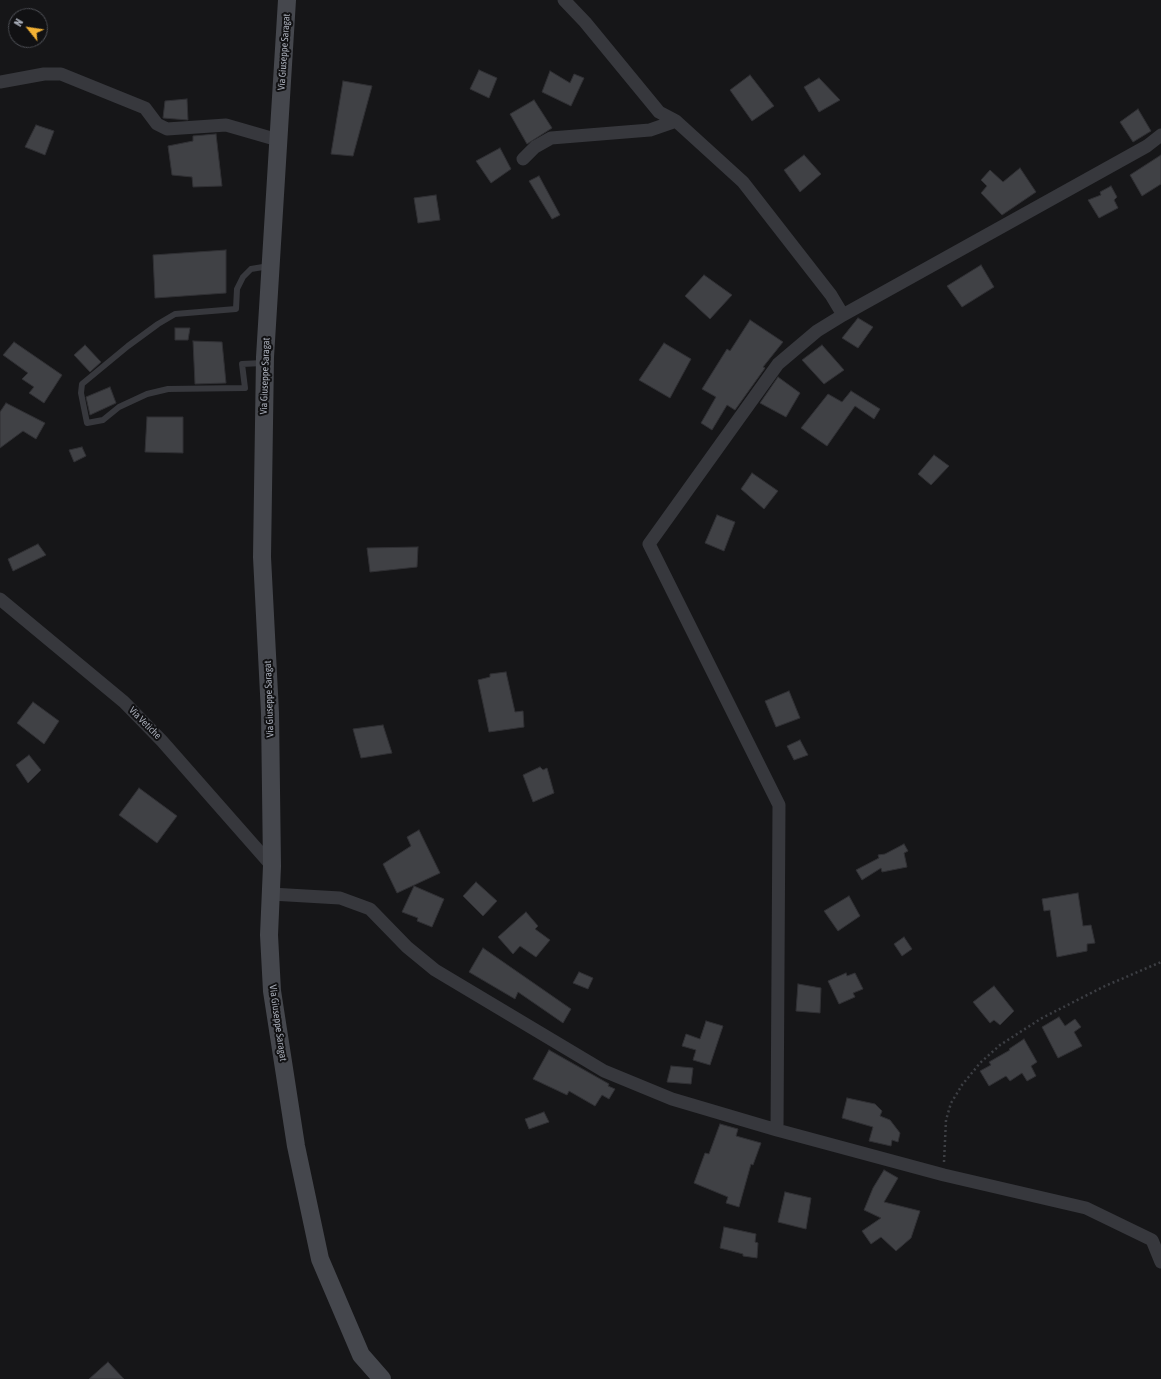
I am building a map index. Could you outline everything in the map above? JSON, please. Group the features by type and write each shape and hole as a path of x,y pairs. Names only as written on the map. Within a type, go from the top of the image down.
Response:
{"street":[{"name":"Via Giuseppe Saragat","path":"287,0 265,362 262,557 270,713 272,866 269,935 272,991 296,1146 320,1259 361,1355 382,1379"},
{"path":"564,0 616,58 658,112 676,121 743,182 831,295 843,315"},
{"path":"0,82 44,74 61,74 145,108 157,124 167,129 226,125 278,140"},
{"path":"524,159 536,147 552,138 650,130 676,121"},
{"path":"777,1130 779,805 649,544 778,364 817,332 843,315 1147,146 1161,135"},
{"name":"Via Vetiche","path":"0,599 124,702 162,741 272,866"},
{"path":"271,894 340,898 370,909 407,947 435,970 604,1071 672,1099 777,1130 944,1175 1086,1208 1152,1240 1161,1262"}],"lane":[{"path":"265,362 242,364 245,388 168,389 147,394 119,407 103,420 87,423 80,393 82,384 134,341 175,314 236,309 237,289 243,277 251,269 270,265"}],"path":[{"path":"944,1175 946,1120 951,1103 962,1085 980,1063 1000,1045 1042,1018 1105,986 1161,962"}],"building":[{"path":"479,70 497,78 489,98 470,89"},
{"path":"550,71 570,83 574,74 584,78 571,106 542,92"},
{"path":"750,75 774,106 752,121 730,90"},
{"path":"819,78 840,100 819,112 804,87"},
{"path":"343,81 372,86 353,156 331,154"},
{"path":"187,99 188,120 163,118 165,101"},
{"path":"534,100 552,128 527,144 510,114"},
{"path":"1138,109 1151,131 1133,142 1120,122"},
{"path":"36,125 54,131 45,155 25,147"},
{"path":"216,134 222,186 193,187 192,177 172,175 168,146 193,141 193,136"},
{"path":"500,148 511,169 491,183 476,161"},
{"path":"804,155 821,174 800,192 784,170"},
{"path":"1161,155 1161,184 1142,196 1130,175"},
{"path":"1020,168 1036,192 1002,215 981,193 987,186 981,180 990,170 1003,182"},
{"path":"539,176 560,215 552,219 529,181"},
{"path":"1111,186 1117,197 1114,200 1118,208 1099,218 1088,200 1101,195 1100,192"},
{"path":"436,195 440,220 418,223 414,198"},
{"path":"226,250 226,293 155,298 153,255"},
{"path":"981,265 994,287 962,307 947,286"},
{"path":"704,275 732,295 710,319 685,296"},
{"path":"858,318 873,327 858,348 842,338"},
{"path":"750,320 783,342 763,367 765,368 735,410 727,405 712,430 701,423 716,397 702,389 727,349 730,351"},
{"path":"175,328 190,328 188,340 175,340"},
{"path":"193,341 222,342 226,383 195,384"},
{"path":"14,342 62,375 44,403 29,393 34,387 22,379 28,373 3,355"},
{"path":"664,343 691,359 670,398 639,380"},
{"path":"85,345 101,362 90,372 74,355"},
{"path":"822,345 844,370 824,384 802,360"},
{"path":"778,377 800,393 786,417 760,403"},
{"path":"110,387 116,403 90,415 86,397"},
{"path":"851,391 880,409 874,419 855,406 827,446 801,428 828,394 842,402"},
{"path":"6,403 45,423 36,439 23,431 0,448 0,412"},
{"path":"147,417 183,417 183,453 145,452"},
{"path":"82,447 86,456 74,462 69,450"},
{"path":"934,455 949,466 931,485 918,474"},
{"path":"752,473 778,491 764,509 741,489"},
{"path":"717,515 735,522 724,551 705,543"},
{"path":"38,544 46,555 13,571 8,559"},
{"path":"418,547 417,567 370,572 367,548"},
{"path":"506,672 515,712 523,711 524,727 489,732 478,680 490,677 490,674"},
{"path":"789,691 800,718 776,727 765,701"},
{"path":"33,702 59,721 44,744 17,723"},
{"path":"383,725 392,753 361,758 353,729"},
{"path":"800,740 808,755 794,760 787,746"},
{"path":"29,755 41,770 28,783 16,765"},
{"path":"540,767 543,770 547,768 554,793 533,802 523,775"},
{"path":"139,788 177,816 157,843 119,815"},
{"path":"419,830 440,873 397,893 383,864 411,846 407,837"},
{"path":"904,844 908,851 904,853 907,867 882,872 881,868 862,880 856,870 879,858 878,855 885,854"},
{"path":"476,882 497,901 483,916 463,896"},
{"path":"414,886 444,899 432,927 417,921 418,918 402,912"},
{"path":"1078,893 1083,926 1091,925 1095,943 1087,944 1087,951 1057,957 1050,910 1044,911 1042,899"},
{"path":"849,896 860,916 838,931 824,911"},
{"path":"526,912 538,926 535,929 550,940 536,957 520,946 513,954 498,937"},
{"path":"904,937 912,949 902,956 894,944"},
{"path":"483,948 571,1009 563,1023 518,992 515,999 469,972"},
{"path":"579,972 593,978 588,989 573,983"},
{"path":"846,973 847,976 855,973 863,989 853,993 855,997 839,1004 828,981"},
{"path":"798,984 821,988 820,1013 796,1011"},
{"path":"994,986 1014,1011 1000,1025 994,1020 990,1023 973,1002"},
{"path":"1059,1017 1065,1026 1075,1019 1081,1027 1074,1032 1082,1046 1058,1058 1042,1027"},
{"path":"706,1021 723,1026 710,1065 693,1060 696,1050 682,1046 686,1034 700,1039"},
{"path":"1024,1039 1037,1062 1031,1066 1036,1076 1027,1081 1022,1073 1010,1081 1006,1076 989,1086 980,1071 991,1065 989,1062 1010,1050 1009,1049"},
{"path":"549,1050 609,1084 608,1086 615,1089 609,1099 602,1095 595,1106 569,1091 567,1095 533,1079"},
{"path":"671,1066 693,1068 691,1084 667,1082"},
{"path":"847,1098 875,1104 882,1111 880,1116 890,1120 900,1133 898,1142 892,1140 891,1146 869,1141 873,1127 842,1118"},
{"path":"544,1112 549,1122 529,1129 525,1119"},
{"path":"720,1124 738,1129 736,1136 761,1143 753,1165 751,1164 739,1207 726,1203 728,1197 694,1183 705,1153 709,1154"},
{"path":"884,1170 898,1178 884,1202 920,1211 911,1238 896,1251 881,1237 871,1244 862,1231 881,1218 864,1210 873,1188"},
{"path":"785,1192 811,1198 806,1229 778,1222"},
{"path":"724,1227 756,1234 755,1242 758,1243 757,1258 743,1256 743,1254 720,1248"},
{"path":"108,1362 124,1379 89,1379"}]}
